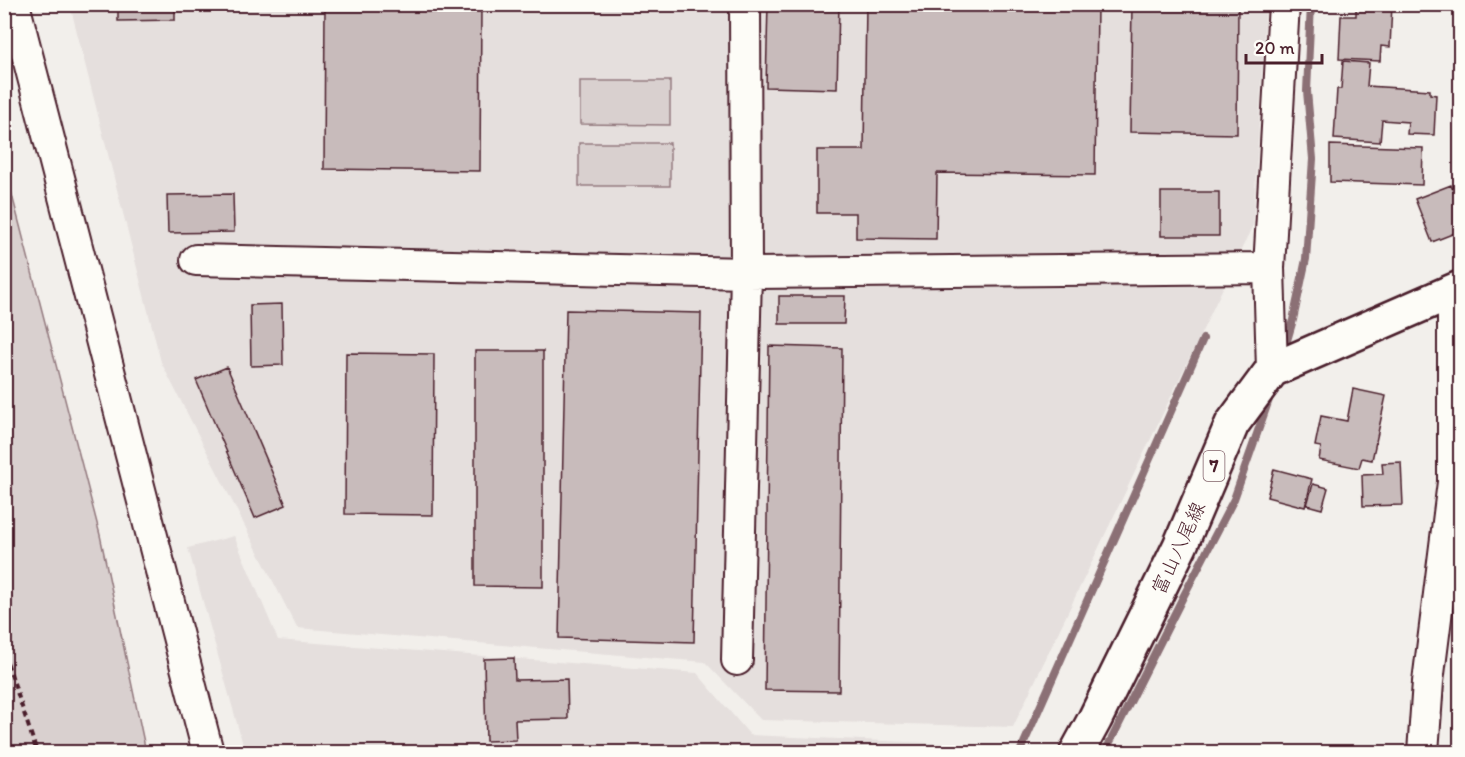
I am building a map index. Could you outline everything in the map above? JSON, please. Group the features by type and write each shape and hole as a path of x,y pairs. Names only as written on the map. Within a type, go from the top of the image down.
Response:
{"main road":[{"path":"1272,369 1457,289"},
{"name":"富山八尾線","path":"1077,753 1180,546 1232,424 1272,369"}],"street":[{"path":"14,4 208,753"},
{"path":"737,660 746,273 745,4"},
{"path":"1272,369 1269,268 1284,4"},
{"path":"196,260 746,273 1269,268"},
{"path":"1423,753 1428,682 1453,482 1457,289"}],"path":[{"path":"4,653 37,753"}],"shaded area":[{"path":"70,5 1266,5 1253,225 1013,727 761,720 705,662 297,628 161,362"},
{"path":"580,81 670,81 670,125 580,124"},
{"path":"579,143 670,143 670,186 579,186"},
{"path":"4,164 100,535 146,752 5,752"},
{"path":"234,536 278,640 697,673 750,735 996,746 993,752 245,752 188,548"}],"building":[{"path":"118,4 175,4 175,20 118,21"},
{"path":"325,4 481,4 480,171 324,169"},
{"path":"768,4 839,4 837,89 766,87"},
{"path":"866,4 1097,4 1095,175 937,173 936,239 856,238 856,213 817,213 817,150 864,150"},
{"path":"1132,4 1238,4 1237,134 1130,132"},
{"path":"1356,4 1392,4 1390,47 1381,46 1380,61 1339,59 1341,16 1356,16"},
{"path":"1343,61 1369,63 1367,86 1430,90 1430,94 1436,95 1434,135 1407,134 1408,122 1382,120 1380,142 1334,139 1337,89 1341,89"},
{"path":"1330,145 1423,148 1422,185 1330,182"},
{"path":"1451,185 1460,208 1460,231 1432,242 1415,199"},
{"path":"1161,192 1219,192 1219,236 1161,236"},
{"path":"233,194 234,232 168,233 167,195"},
{"path":"779,296 845,296 844,324 779,324"},
{"path":"282,304 283,365 251,366 250,305"},
{"path":"566,310 701,313 694,642 559,638"},
{"path":"769,346 842,348 839,691 765,690"},
{"path":"475,351 543,351 543,587 475,586"},
{"path":"346,353 434,354 433,515 345,514"},
{"path":"227,367 286,505 255,518 196,380"},
{"path":"1353,389 1386,396 1372,460 1362,458 1359,468 1319,460 1321,447 1315,446 1321,416 1347,421"},
{"path":"1401,462 1403,505 1363,506 1362,475 1383,474 1382,463"},
{"path":"1274,469 1312,479 1305,507 1267,497"},
{"path":"1313,484 1328,488 1322,509 1307,505"},
{"path":"514,658 515,680 567,679 568,719 515,720 516,740 486,741 484,659"}],"waterway":[{"path":"1284,351 1306,259 1313,159 1307,91 1311,4"},
{"path":"1020,752 1203,339"},
{"path":"1105,752 1234,499 1271,394"}]}
